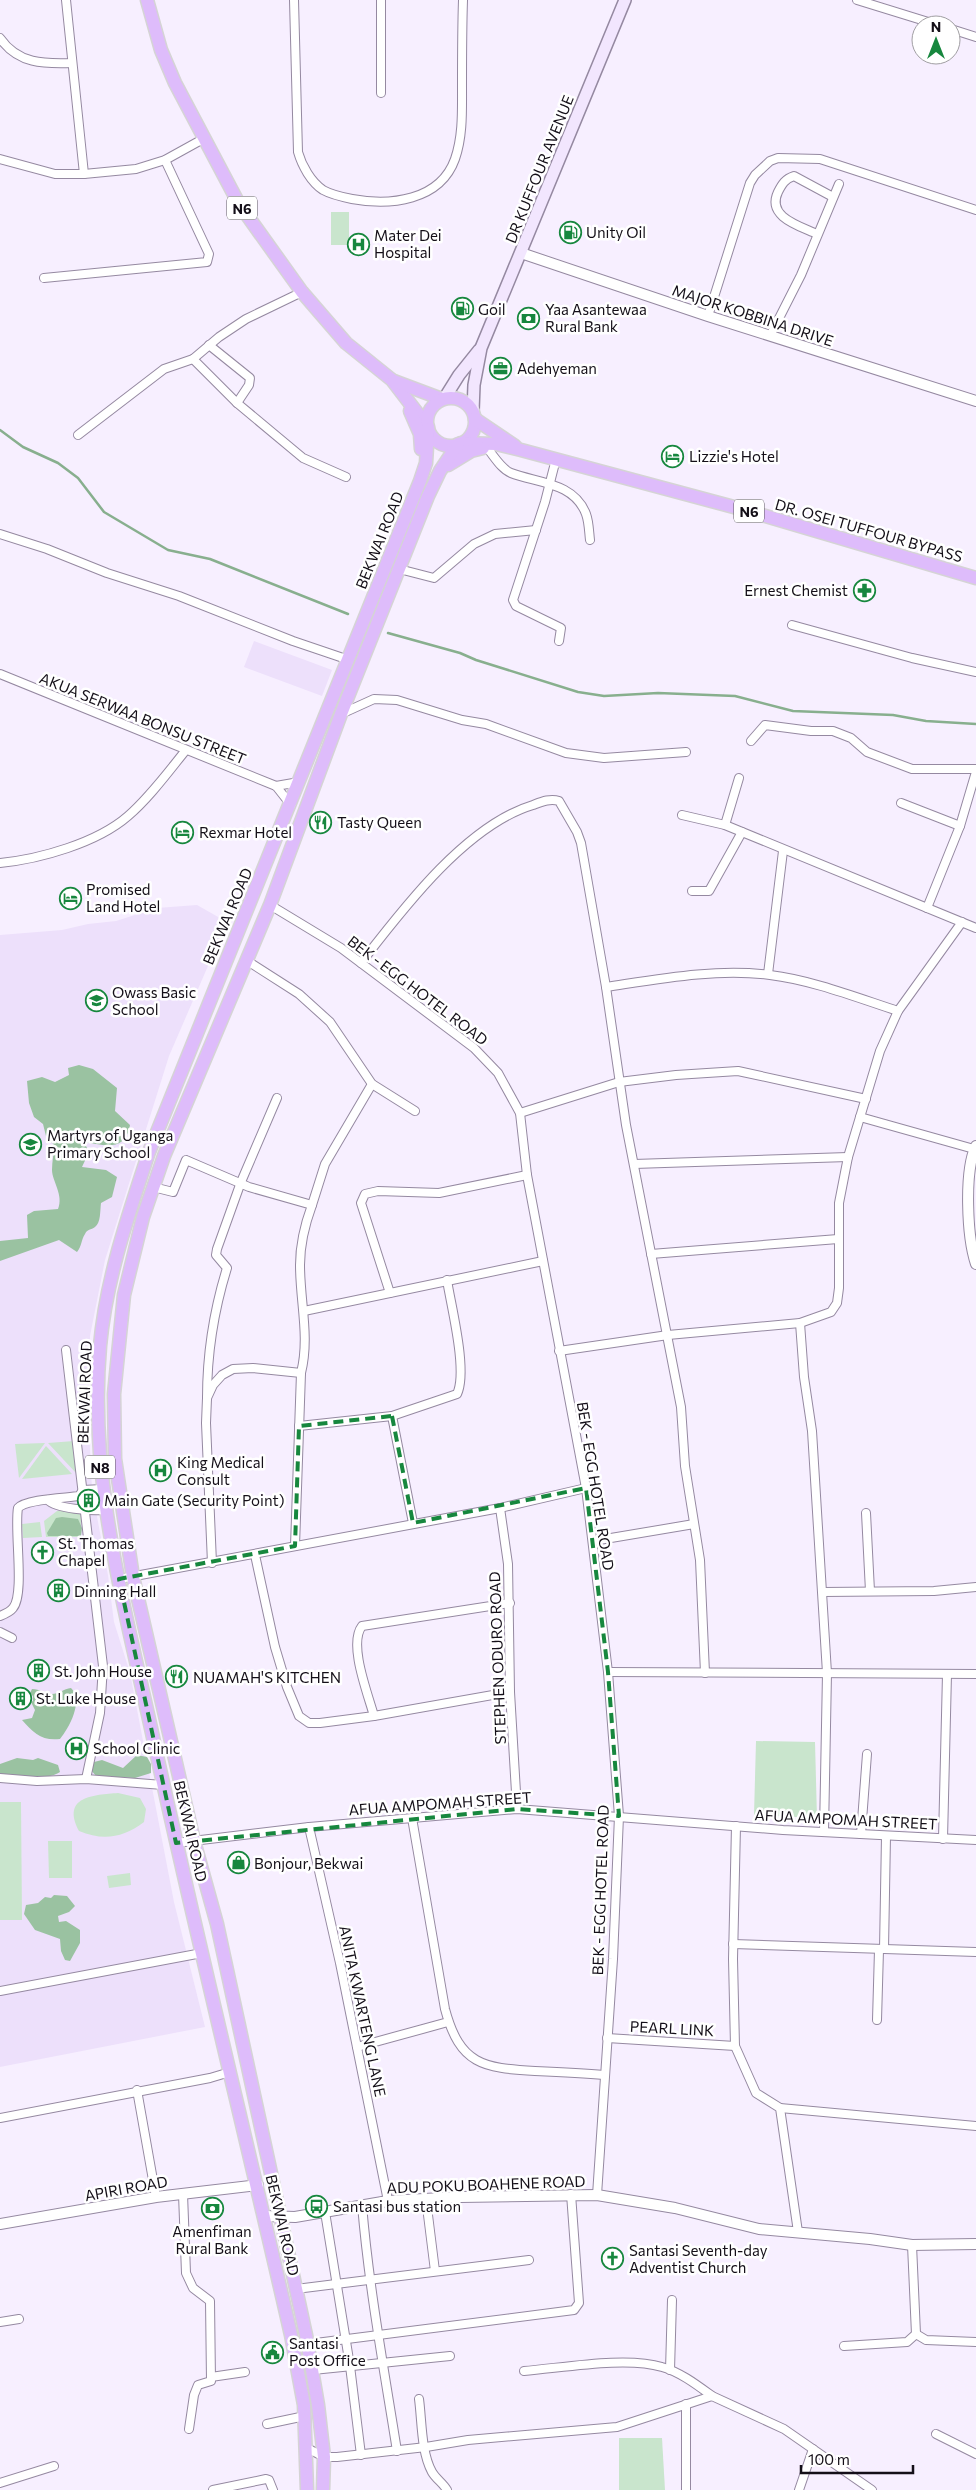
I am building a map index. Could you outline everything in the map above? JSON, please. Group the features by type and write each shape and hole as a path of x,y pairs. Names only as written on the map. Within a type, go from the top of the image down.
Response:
{"highway":[{"name":"N6","path":"147,0 162,50 175,83 239,204 302,292 346,343 396,384 432,436 444,444 460,444"},
{"name":"N6","path":"396,384 443,399 458,399 469,406 474,415"},
{"path":"396,384 420,434 420,481"},
{"path":"428,428 430,411 443,399"},
{"path":"460,444 469,437 474,429 474,415"},
{"name":"DR. OSEI TUFFOUR BYPASS","path":"474,415 518,449"},
{"name":"N8","path":"420,481 426,463 428,428"},
{"name":"DR. OSEI TUFFOUR BYPASS","path":"460,444 496,444 518,449 745,510 976,578"},
{"name":"N8","path":"440,471 460,444"},
{"path":"440,471 471,451 487,448 518,449"},
{"name":"BEKWAI ROAD","path":"324,2490 324,2457 308,2344 217,1924 194,1841 133,1576 115,1459 114,1394 124,1295 143,1217 153,1187 164,1156 270,905 399,568 440,471"},
{"name":"BEKWAI ROAD","path":"307,2490 305,2416 291,2335 258,2185 176,1843 105,1510 98,1440 100,1346 116,1255 149,1152 221,972 291,805 420,481"},
{"path":"221,972 238,979"},
{"path":"219,2028 239,2024"}],"main road":[{"name":"DR KUFFOUR AVENUE","path":"480,348 521,253 622,1"},
{"path":"443,399 480,348"},
{"path":"474,415 474,385 480,348"}],"street":[{"path":"66,0 84,174"},
{"path":"294,0 298,152 300,161 321,189 333,195 377,202 413,199 429,190 447,176 455,159 461,126 463,0"},
{"path":"380,0 381,93"},
{"path":"857,0 911,17"},
{"path":"961,32 976,36"},
{"path":"0,38 13,53 37,63 72,64"},
{"path":"0,159 55,174 84,174 136,169 165,160 203,138"},
{"path":"708,316 750,183 770,162 795,157 820,159 976,210"},
{"path":"44,278 207,262 209,254 165,160"},
{"path":"817,234 781,216 775,208 775,198 783,182 794,176 834,197"},
{"path":"770,336 801,275 839,184"},
{"name":"MAJOR KOBBINA DRIVE","path":"521,253 708,316 976,401"},
{"path":"78,435 164,369 193,359 209,345 250,317 302,292"},
{"path":"209,345 250,378 249,385 237,403"},
{"path":"193,359 237,403 303,458 346,477"},
{"path":"487,448 510,472 550,483 569,493 577,500 586,513 590,540"},
{"path":"556,459 536,530 513,600 516,606 561,628 559,641"},
{"path":"399,568 434,578 474,544 495,534 536,530"},
{"path":"0,534 48,549 107,573 184,598 293,641 349,660"},
{"path":"792,625 912,658 976,672"},
{"name":"AKUA SERWAA BONSU STREET","path":"0,674 276,786"},
{"path":"342,714 374,699 397,700 462,720 486,724 573,754 604,758 686,752"},
{"path":"751,741 765,725 811,731 834,731 851,738 867,752 912,769 976,771 960,826 927,908"},
{"path":"0,863 58,851 111,828 128,816 186,750"},
{"path":"726,825 739,778"},
{"path":"291,805 276,786 300,782"},
{"path":"361,963 402,909 440,868 461,850 487,830 517,812 552,800 561,804 579,838 606,987 619,1082 668,1335 681,1413 685,1466 701,1570 705,1673"},
{"path":"901,803 960,826"},
{"path":"682,814 726,825 976,928"},
{"path":"692,891 710,891 713,888 718,874 742,832"},
{"path":"768,974 784,850"},
{"name":"BEK - EGG HOTEL ROAD","path":"270,905 311,928 361,963 474,1048 498,1073 520,1113 527,1175 586,1488 608,1672 619,1816 597,2195"},
{"path":"559,1350 668,1335 800,1323 831,1312 837,1303 839,1288 839,1203 848,1157 880,1051 898,1011 962,922"},
{"path":"246,960 299,994 330,1022 372,1084 414,1111"},
{"path":"606,987 667,978 735,973 768,974 852,996 898,1011"},
{"path":"520,1113 619,1082 676,1075 738,1071 866,1099"},
{"path":"295,1546 301,1373 306,1351 300,1266 305,1224 326,1164 372,1084"},
{"path":"212,1563 206,1423 207,1373 219,1289 227,1268 216,1256 240,1182 277,1098"},
{"path":"860,1117 975,1148 972,1176 971,1241 976,1264"},
{"path":"634,1164 848,1157"},
{"path":"153,1187 173,1192 186,1160 249,1187 312,1205"},
{"path":"390,1293 361,1203 365,1194 378,1191 439,1193 527,1175"},
{"path":"651,1254 838,1239"},
{"path":"304,1312 543,1261"},
{"path":"299,1426 392,1416 457,1394 461,1386 459,1351 447,1280"},
{"path":"800,1323 804,1378 812,1431 827,1673 824,1832"},
{"path":"66,1350 103,1666 100,1713 86,1779"},
{"path":"207,1398 213,1385 222,1375 233,1369 253,1368 301,1373"},
{"path":"392,1416 413,1523"},
{"path":"119,1579 500,1508 586,1488"},
{"path":"83,1490 102,1489"},
{"path":"0,1616 8,1612 16,1603 18,1586 18,1508 21,1504 31,1501 79,1496 83,1490"},
{"path":"48,1500 54,1506 66,1506 85,1511 105,1510"},
{"name":"STEPHEN ODURO ROAD","path":"500,1508 508,1564 510,1692 517,1809"},
{"path":"866,1512 870,1591"},
{"path":"593,1541 694,1524"},
{"path":"255,1555 275,1647 292,1703 299,1716 309,1723 374,1716 510,1692"},
{"path":"823,1592 934,1591 976,1587"},
{"path":"374,1716 362,1672 356,1640 362,1626 510,1603"},
{"path":"0,1632 12,1638"},
{"path":"608,1672 976,1674"},
{"path":"943,1839 947,1674"},
{"path":"861,1834 867,1754"},
{"path":"0,1778 37,1781 86,1779 164,1785"},
{"name":"AFUA AMPOMAH STREET","path":"176,1843 309,1827 517,1809 824,1832 976,1840"},
{"path":"412,1818 434,1958 448,2022 463,2049 477,2061 495,2068 604,2075"},
{"path":"736,1826 733,1944 735,2046 756,2093 780,2108 976,2126"},
{"name":"ANITA KWARTENG LANE","path":"309,1827 340,1963 388,2201"},
{"path":"877,2020 882,1949 886,1836"},
{"path":"733,1944 976,1952"},
{"path":"0,1991 202,1953"},
{"path":"356,2047 448,2022"},
{"name":"PEARL LINK","path":"607,2038 735,2046"},
{"path":"0,2118 137,2090 210,2078 230,2072"},
{"path":"137,2090 156,2197"},
{"path":"780,2108 798,2232"},
{"name":"APIRI ROAD","path":"0,2224 156,2197 258,2185"},
{"path":"183,2194 186,2273 193,2288 210,2301 211,2381 198,2386 194,2395 189,2429"},
{"path":"308,2344 574,2310 579,2303 570,2194"},
{"name":"ADU POKU BOAHENE ROAD","path":"264,2216 281,2217 325,2212 388,2201 570,2194 597,2195 675,2208 759,2230 798,2232 912,2245 976,2244"},
{"path":"426,2199 435,2271"},
{"path":"362,2205 370,2279 397,2451"},
{"path":"325,2212 350,2366 361,2455"},
{"path":"912,2245 916,2334"},
{"path":"296,2289 528,2260"},
{"path":"670,2370 672,2300"},
{"path":"0,2322 18,2319"},
{"path":"916,2334 926,2340 976,2342"},
{"path":"844,2346 907,2342 916,2334"},
{"path":"313,2370 450,2356"},
{"path":"524,2371 623,2362 660,2366 670,2370 712,2396 784,2429 872,2490"},
{"path":"211,2377 245,2372"},
{"path":"307,2448 324,2457 361,2455 468,2440 617,2427 712,2396"},
{"path":"419,2399 428,2461 433,2474 443,2482 447,2490"},
{"path":"686,2404 686,2490"},
{"path":"267,2424 305,2416"},
{"path":"936,2434 976,2454"},
{"path":"799,2490 813,2449"},
{"path":"0,2483 54,2466"},
{"path":"212,2490 266,2479 269,2480 273,2490"}],"highlighted area":[{"path":"392,1416 413,1523 586,1488 608,1672 619,1816 517,1809 176,1843 119,1579 295,1546 299,1426"}],"shaded area":[{"path":"254,641 332,670 322,696 244,667"},
{"path":"197,905 227,922 169,1056 105,1260 90,1336 89,1428 92,1490 108,1575 114,1622 130,1673 174,1902 205,2027 0,2067 0,935 62,930 88,924 116,921 157,908"}],"green space":[{"path":"331,212 349,212 349,245 331,245"},
{"path":"79,1065 93,1069 117,1088 115,1111 130,1125 127,1134 118,1144 105,1145 84,1142 89,1152 82,1167 106,1170 117,1177 112,1197 101,1203 98,1223 86,1232 77,1252 59,1240 0,1261 0,1241 28,1238 27,1215 34,1211 58,1209 60,1199 52,1170 54,1145 46,1136 43,1124 34,1117 29,1103 27,1081 42,1077 55,1082 69,1075 68,1068"},
{"path":"74,1441 77,1474 48,1443"},
{"path":"45,1443 19,1478 15,1444"},
{"path":"46,1446 72,1474 22,1479"},
{"path":"77,1510 81,1515 81,1537 46,1537 44,1521 57,1511"},
{"path":"56,1518 78,1519 82,1528 81,1536 48,1536 47,1533"},
{"path":"40,1522 42,1537 23,1538 22,1524"},
{"path":"71,1688 75,1693 76,1707 71,1721 60,1739 48,1739 38,1735 22,1720 32,1718 35,1710 31,1702 33,1701 33,1696 30,1693 32,1689 52,1694"},
{"path":"756,1741 815,1742 817,1818 754,1815"},
{"path":"137,1755 147,1757 151,1764 151,1773 135,1778 96,1776 86,1764 102,1760 123,1768"},
{"path":"17,1758 33,1760 38,1758 58,1765 60,1772 47,1777 0,1775 0,1764"},
{"path":"118,1793 140,1798 146,1809 144,1822 121,1835 105,1837 79,1831 74,1811 77,1804 90,1797"},
{"path":"0,1802 21,1802 22,1920 0,1920"},
{"path":"48,1841 72,1841 72,1878 49,1878"},
{"path":"130,1873 131,1885 109,1888 107,1876"},
{"path":"54,1895 67,1896 75,1906 69,1912 58,1916 59,1922 66,1921 80,1930 80,1943 70,1961 65,1960 61,1951 60,1939 35,1930 24,1914 26,1905 38,1903 45,1897 51,1898"},
{"path":"619,2438 662,2438 665,2490 619,2490"}],"waterway":[{"path":"0,430 23,447 58,463 78,478 104,512 168,550 210,559 348,614"},
{"path":"388,633 460,653 476,660 578,692 604,696 658,693 735,696 793,711 893,715 926,721 976,724"}],"place":[{"name":"Unity Oil","path":"570,232"},
{"name":"Mater Dei Hospital","path":"358,244"},
{"name":"Goil","path":"462,309"},
{"name":"Yaa Asantewaa Rural Bank","path":"529,318"},
{"name":"Adehyeman","path":"501,368"},
{"name":"Lizzie's Hotel","path":"673,456"},
{"name":"Ernest Chemist","path":"864,590"},
{"name":"Tasty Queen","path":"321,822"},
{"name":"Rexmar Hotel","path":"183,832"},
{"name":"Promised Land Hotel","path":"70,898"},
{"name":"Owass Basic School","path":"96,1001"},
{"name":"Martyrs of Uganga Primary School","path":"31,1144"},
{"name":"King Medical Consult","path":"161,1471"},
{"name":"Main Gate (Security Point)","path":"88,1500"},
{"name":"St. Thomas Chapel","path":"42,1552"},
{"name":"Dinning Hall","path":"58,1591"},
{"name":"St. John House","path":"38,1671"},
{"name":"NUAMAH'S KITCHEN","path":"177,1677"},
{"name":"St. Luke House","path":"20,1698"},
{"name":"School Clinic","path":"77,1748"},
{"name":"Bonjour, Bekwai","path":"238,1863"},
{"name":"Santasi bus station","path":"317,2206"},
{"name":"Amenfiman Rural Bank","path":"212,2208"},
{"name":"Santasi Seventh-day Adventist Church","path":"613,2259"},
{"name":"Santasi Post Office","path":"273,2352"}]}
